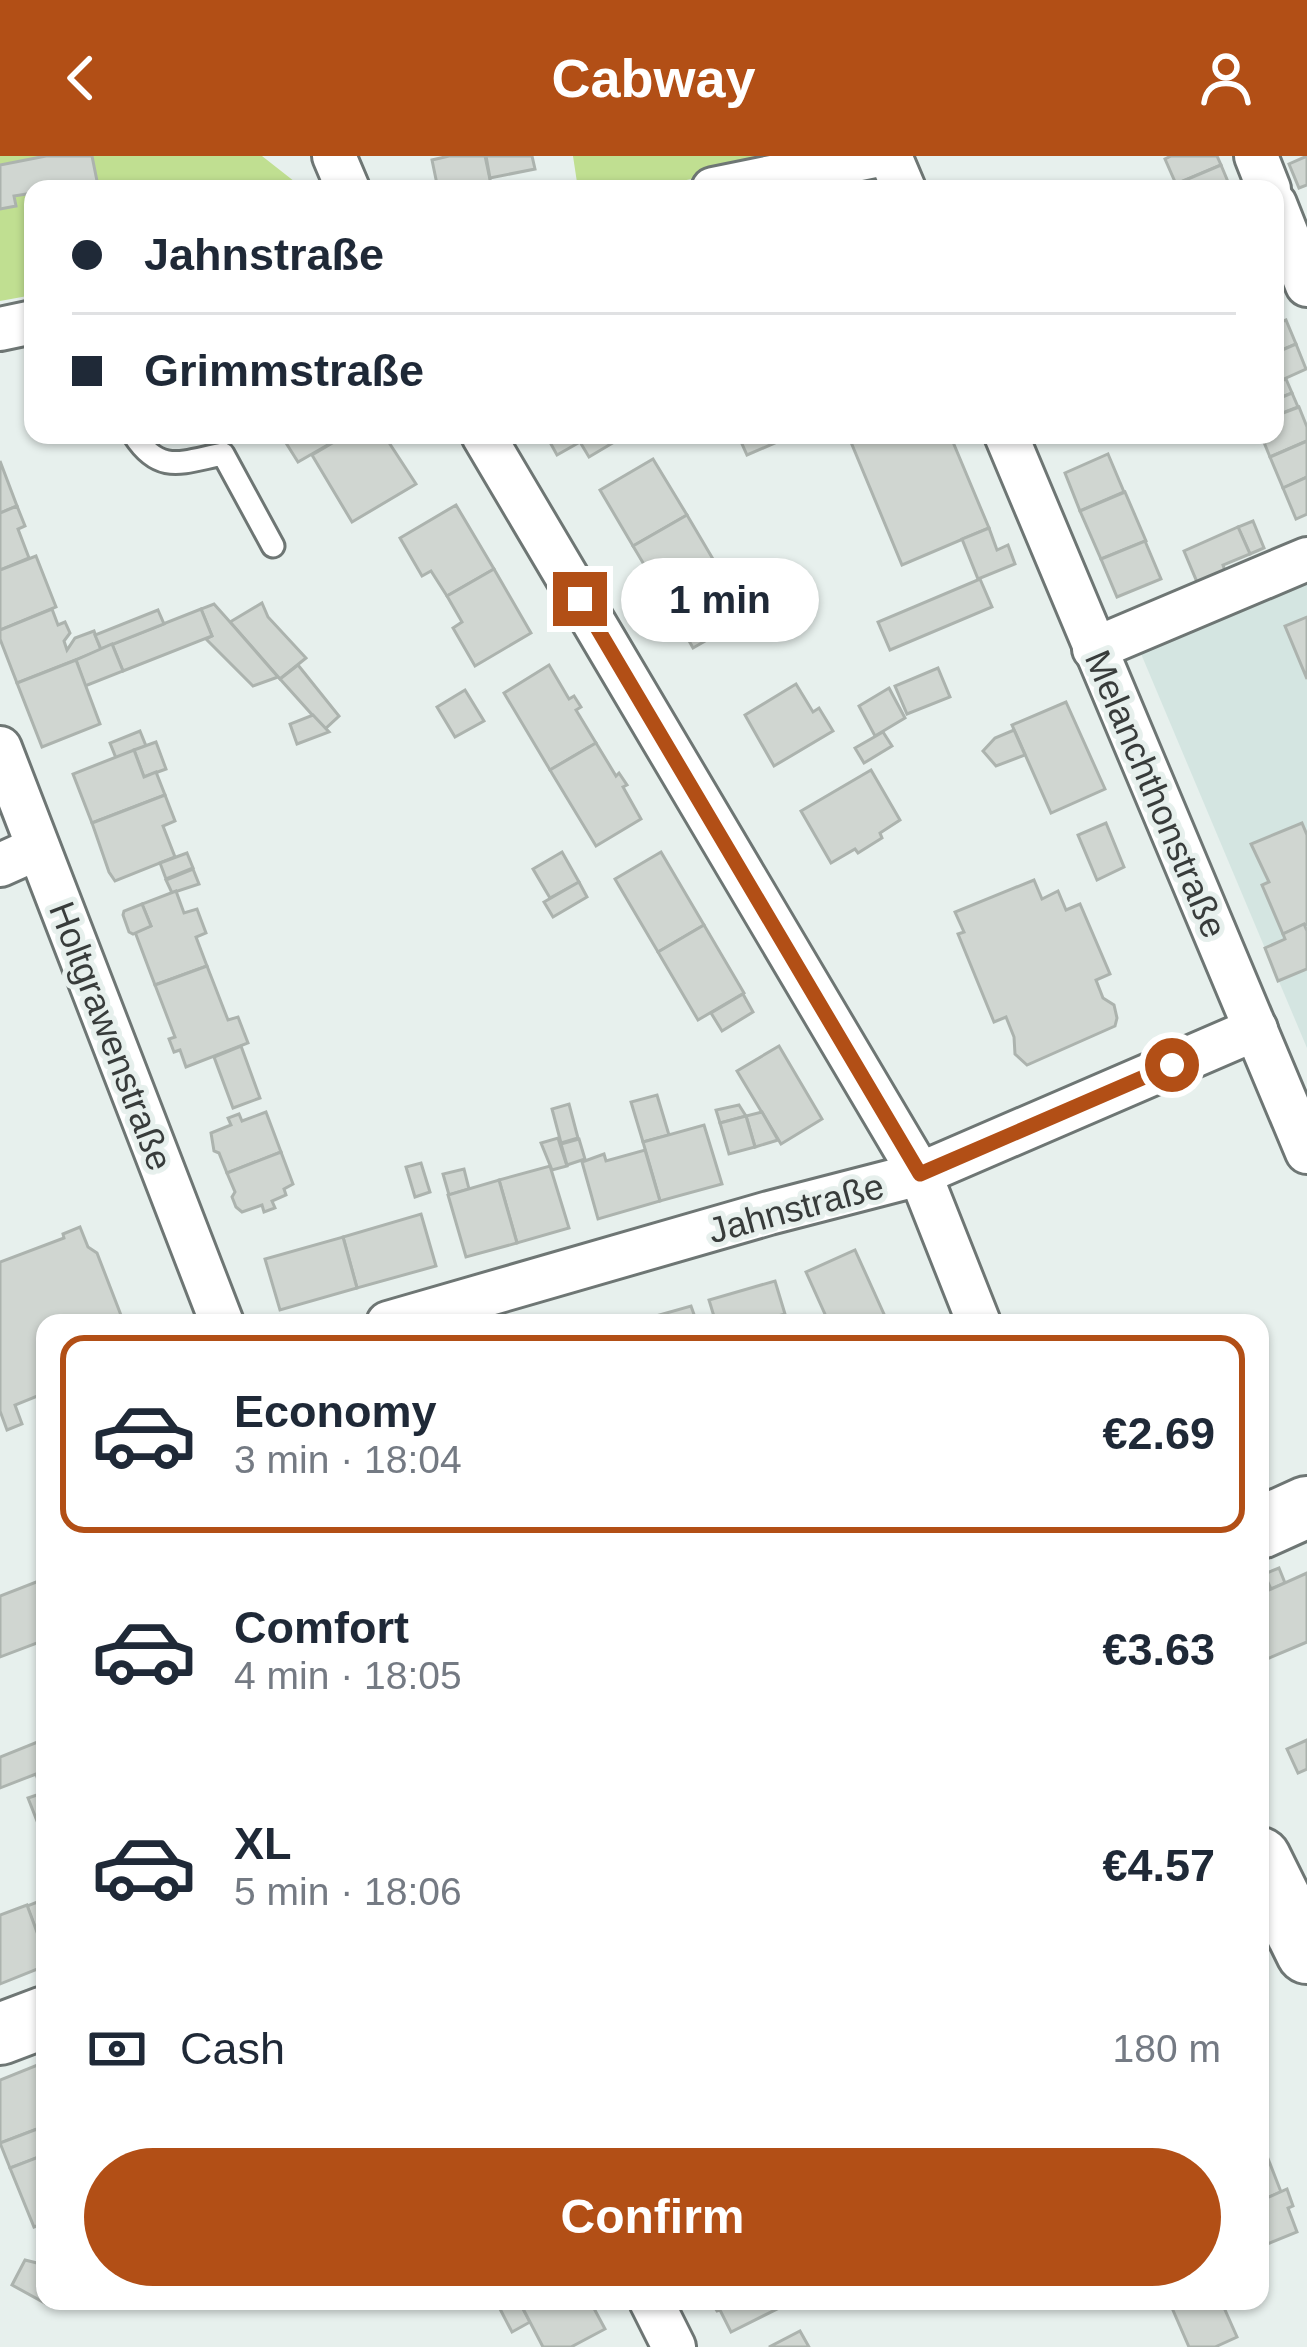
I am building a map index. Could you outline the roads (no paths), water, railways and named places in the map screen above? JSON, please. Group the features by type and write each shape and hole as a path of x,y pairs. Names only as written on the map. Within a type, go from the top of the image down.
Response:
{"street":[{"path":"757,180 875,156"},
{"path":"1284,227 1307,285"},
{"path":"488,444 920,1174 975,1314"},
{"name":"Melanchthonstraße","path":"1010,444 1307,1152"},
{"path":"1094,649 1307,559"},
{"name":"Holtgrawenstraße","path":"0,748 19,857 218,1314"},
{"name":"Jahnstraße","path":"419,1314 920,1174 1256,1029"},
{"path":"1269,1524 1307,1507"},
{"path":"1269,1876 1307,1953"},
{"path":"0,2034 36,2020"},
{"path":"656,2310 674,2347"}],"lane":[{"path":"140,444 160,462 223,454 273,546"}]}
